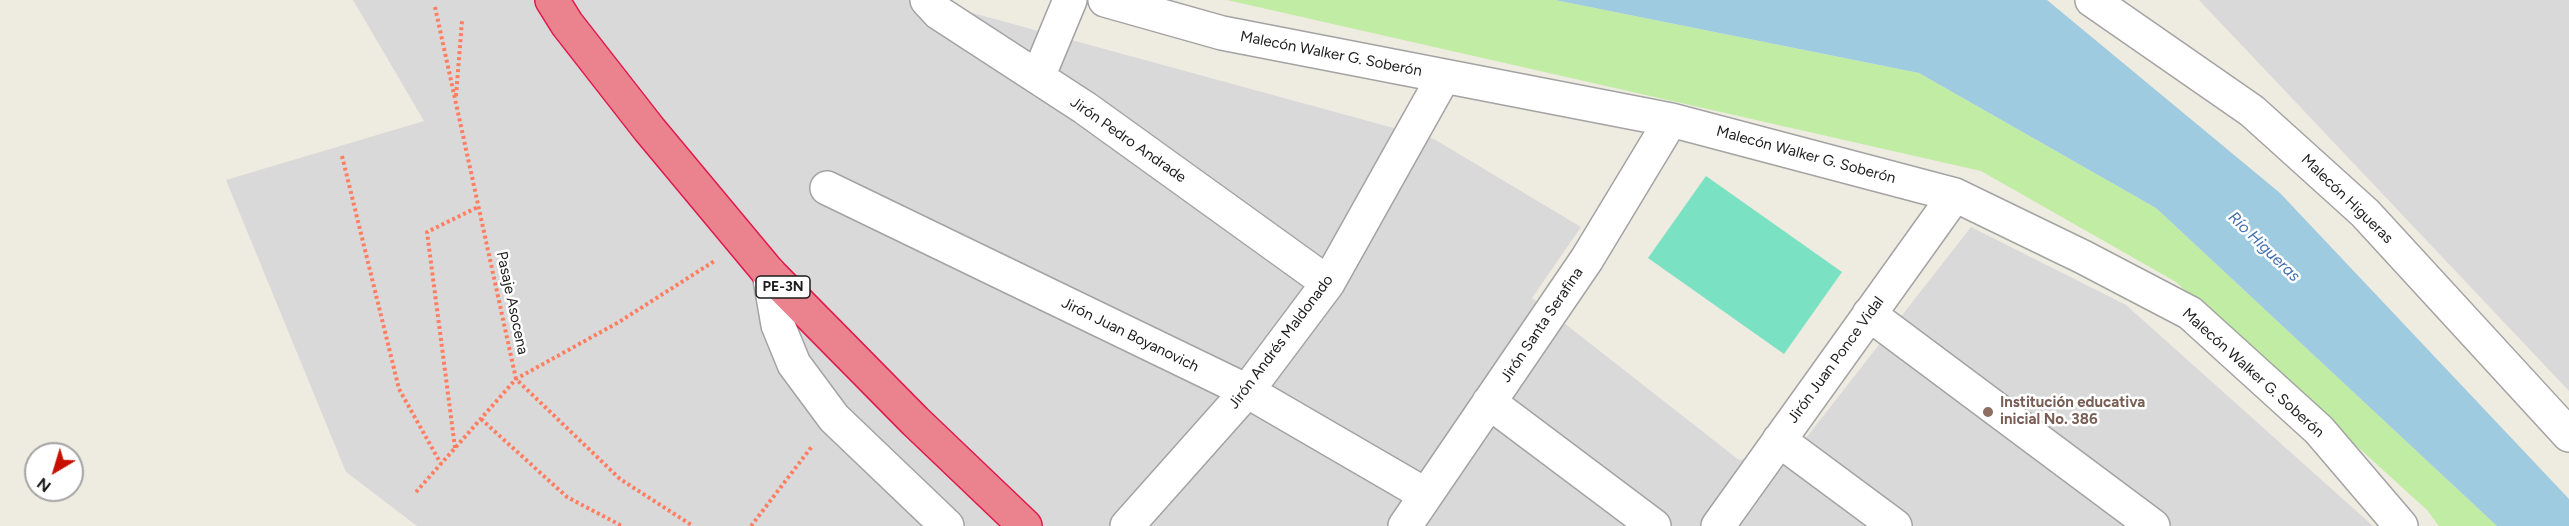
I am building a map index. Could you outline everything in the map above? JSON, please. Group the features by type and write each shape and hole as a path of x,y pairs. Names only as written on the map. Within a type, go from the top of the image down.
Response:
{"highway":[{"name":"PE-3N","path":"559,12 649,129 769,273 915,421 1025,526"}],"street":[{"name":"Jirón Pedro Andrade","path":"927,0 939,13 1038,77 1328,283"},
{"path":"1038,77 1070,0"},
{"name":"Malecón Walker G. Soberón","path":"1105,0 1222,33 1671,120 1955,195 2083,257 2190,313 2319,430 2401,526"},
{"name":"Malecón Higueras","path":"2092,0 2252,111 2356,205 2569,435"},
{"name":"Jirón Andrés Maldonado","path":"1127,526 1247,391 1328,283 1444,76"},
{"name":"Jirón Santa Serafina","path":"1408,525 1426,495 1587,259 1671,120"},
{"name":"Jirón Juan Boyanovich","path":"828,188 1247,391 1426,495"},
{"name":"Jirón Juan Ponce Vidal","path":"1718,526 1955,195"},
{"path":"769,273 778,325 794,364 834,418 947,526"},
{"path":"1869,314 2153,526"},
{"path":"1490,402 1654,526"},
{"path":"1779,440 1894,526"}],"path":[{"name":"Pasaje Asocena","path":"435,7 516,379"},
{"path":"456,102 462,21"},
{"path":"342,156 399,389 441,464"},
{"path":"455,449 427,232 478,207"},
{"path":"416,492 516,379 619,322 744,243"},
{"path":"516,379 620,479 693,526"},
{"path":"751,526 834,418"},
{"path":"481,419 567,497 622,526"}],"shaded area":[{"path":"353,0 925,0 1434,139 1581,227 1532,298 1739,460 1799,447 1971,227 2126,305 2373,526 417,526 346,472 226,180 424,121"},
{"path":"2199,0 2569,0 2569,391"}],"green space":[{"path":"1227,0 1555,0 1919,73 2156,208 2497,526 2439,526 2427,510 2176,282 1981,171"},
{"path":"1706,176 1842,272 1784,354 1648,258"}],"water":[{"name":"Río Higueras","path":"1555,0 2047,0 2280,193 2569,499 2569,526 2497,526 2156,208 1919,73"}],"place":[{"name":"Institución educativa inicial No. 386","path":"1988,412"}]}
